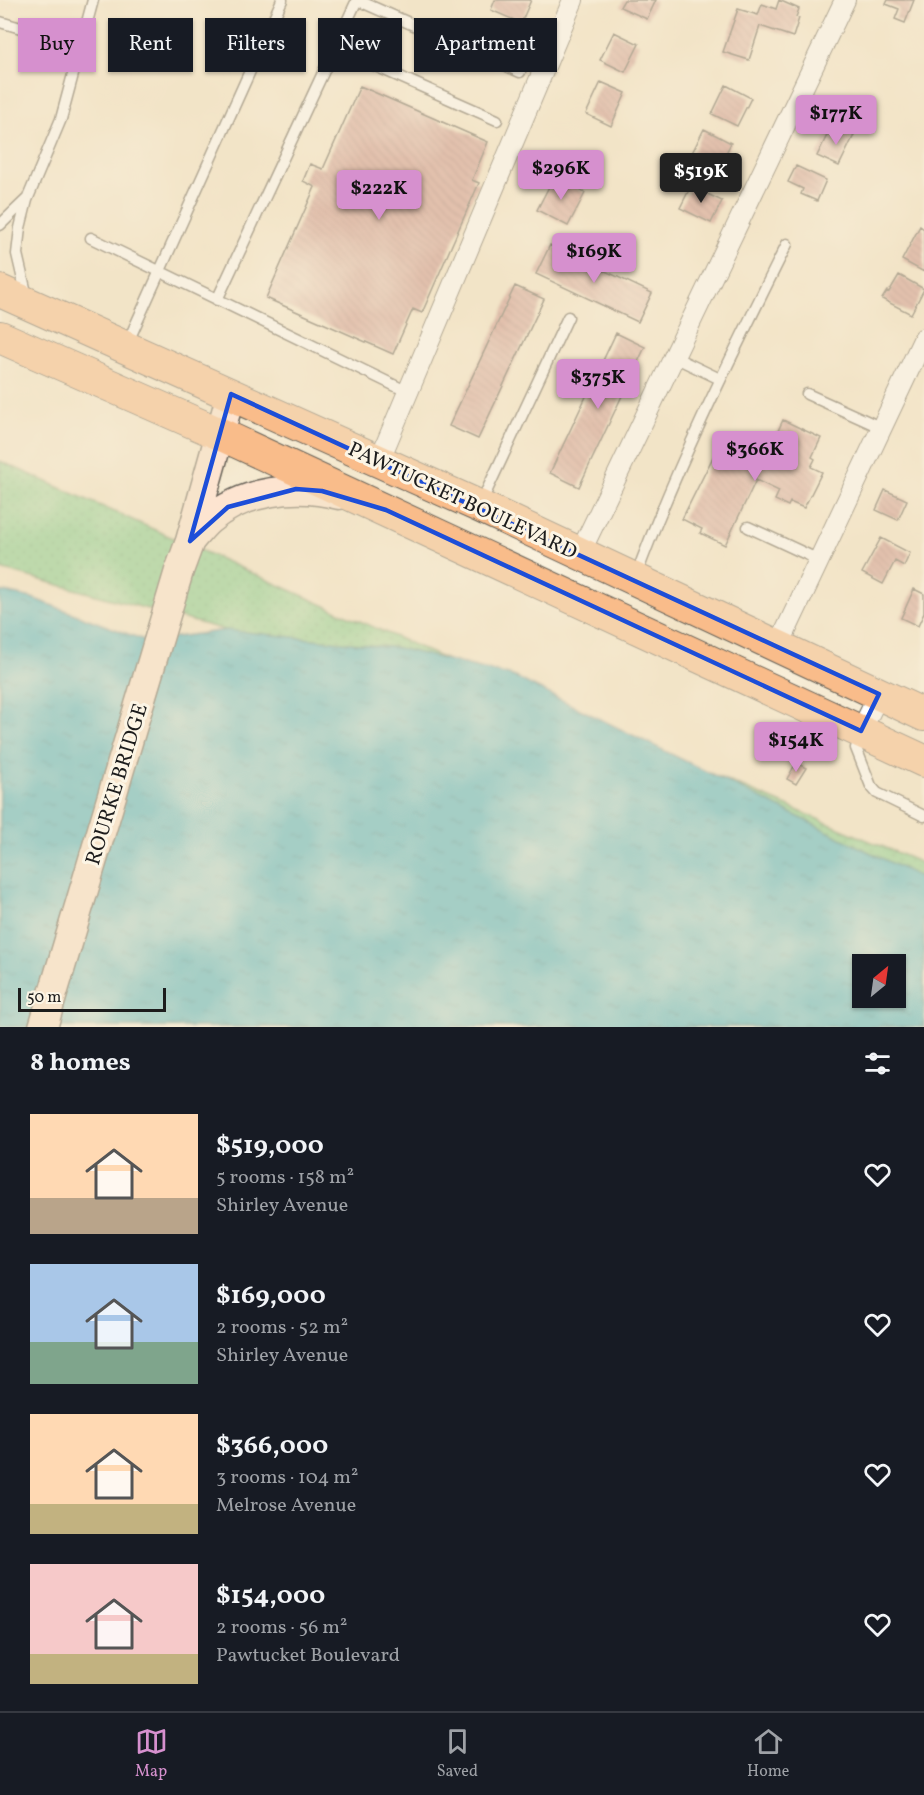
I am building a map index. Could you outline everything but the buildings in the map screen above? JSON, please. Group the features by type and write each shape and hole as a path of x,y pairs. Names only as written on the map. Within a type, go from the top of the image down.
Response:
{"main road":[{"name":"PAWTUCKET BOULEVARD","path":"0,291 479,506 924,715"},
{"name":"PAWTUCKET BOULEVARD","path":"0,337 386,510 924,761"},
{"name":"ROURKE BRIDGE","path":"43,1027 179,571 190,541 231,394"},
{"name":"ROURKE BRIDGE","path":"190,541 209,520 228,507 262,495 296,489 322,490 386,510"}],"street":[{"path":"379,461 573,0"},
{"path":"579,554 845,0"},
{"path":"778,647 924,338"},
{"path":"861,731 879,694"}],"lane":[{"path":"88,18 93,0"},
{"path":"125,347 282,0"},
{"path":"349,18 357,0 414,25"},
{"path":"0,22 18,27"},
{"path":"29,303 17,254 27,200 61,119 73,72"},
{"path":"217,300 324,72"},
{"path":"389,72 497,120"},
{"path":"0,225 27,200"},
{"path":"91,238 408,392"},
{"path":"634,579 720,379 787,244"},
{"path":"479,506 568,317"},
{"path":"674,357 720,379"},
{"path":"807,394 882,428"},
{"path":"747,527 819,560"},
{"path":"861,731 856,748 871,786 877,793 924,816"}],"highlighted area":[{"path":"231,394 879,694 861,731 386,510 322,491 296,489 228,507 190,541"}],"green space":[{"path":"0,461 551,706 924,864 924,920 310,653 0,569"}],"water":[{"path":"0,591 32,598 147,641 226,630 398,648 513,676 924,879 924,1027 0,1027"}]}
